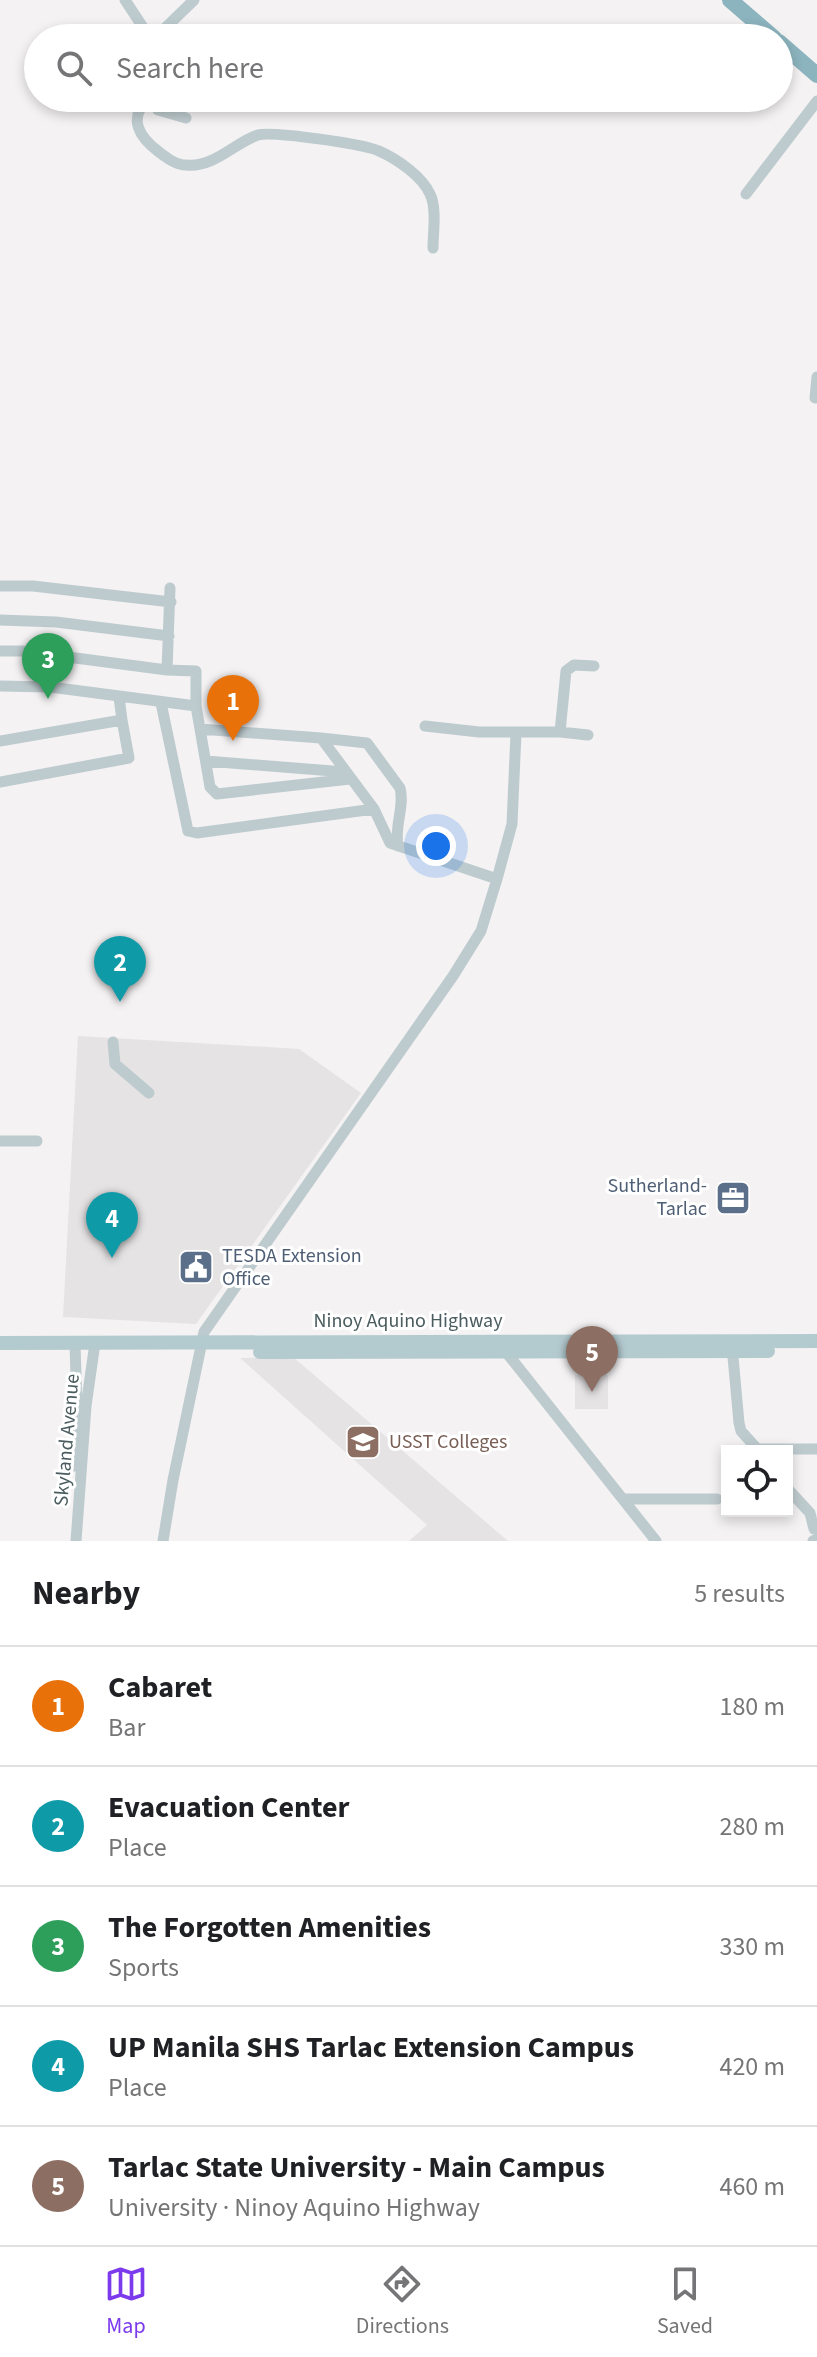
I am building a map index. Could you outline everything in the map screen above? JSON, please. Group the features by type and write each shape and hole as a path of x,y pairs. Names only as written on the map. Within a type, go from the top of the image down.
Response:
{"highway":[{"path":"740,3 760,24"},
{"path":"793,54 817,75"}],"main road":[{"name":"Ninoy Aquino Highway","path":"732,1346 817,1341"},
{"name":"Ninoy Aquino Highway","path":"0,1343 75,1348"},
{"name":"Ninoy Aquino Highway","path":"489,1346 506,1352 546,1346"},
{"name":"Ninoy Aquino Highway","path":"0,1351 489,1346 732,1346 817,1350"}],"street":[{"path":"125,0 143,24"},
{"path":"168,24 194,0"},
{"path":"746,194 817,101"},
{"path":"139,112 138,131 145,141 180,164 193,165 211,160 262,134 337,142 379,151 420,179 430,194 433,248"},
{"path":"162,112 186,118"},
{"path":"815,398 817,377"},
{"path":"0,586 33,586 171,602"},
{"path":"167,670 170,588"},
{"path":"0,620 56,622 169,636"},
{"path":"0,651 196,671 196,706 210,787 217,794 348,775"},
{"path":"560,732 566,671 574,665 594,666"},
{"path":"0,686 50,687 196,706"},
{"path":"0,782 129,758 119,697"},
{"path":"161,703 188,831 197,833 374,809"},
{"path":"0,741 122,720"},
{"path":"425,726 588,735"},
{"path":"200,729 362,741 369,745 401,790 396,824 398,846"},
{"path":"163,1541 204,1332 453,976 481,931 512,824 516,733"},
{"path":"321,738 374,809 387,840 497,879"},
{"path":"206,761 348,775"},
{"path":"380,821 396,824"},
{"path":"113,1042 115,1064 149,1093"},
{"path":"0,1141 37,1141"},
{"path":"732,1346 739,1423 741,1431 754,1445"},
{"name":"Skyland Avenue","path":"69,1541 77,1410 75,1348"},
{"name":"Skyland Avenue","path":"76,1541 86,1406 95,1348"},
{"path":"506,1352 656,1541"},
{"path":"793,1449 817,1449"},
{"path":"793,1495 810,1513 817,1530"},
{"path":"624,1499 717,1499"}],"shaded area":[{"path":"78,1036 299,1049 361,1093 196,1324 63,1317"},
{"name":"USST Colleges","path":"293,1357 508,1541 409,1541 427,1525 240,1358"},
{"path":"575,1375 608,1375 608,1409 575,1409"}],"place":[{"name":"The Forgotten Amenities","path":"48,699"},
{"name":"Cabaret","path":"233,741"},
{"name":"Evacuation Center","path":"120,1002"},
{"name":"Sutherland- Tarlac","path":"733,1198"},
{"name":"UP Manila SHS Tarlac Extension Campus","path":"112,1258"},
{"name":"TESDA Extension Office","path":"196,1267"},
{"name":"Tarlac State University - Main Campus","path":"592,1392"},
{"name":"USST Colleges","path":"363,1442"}]}
